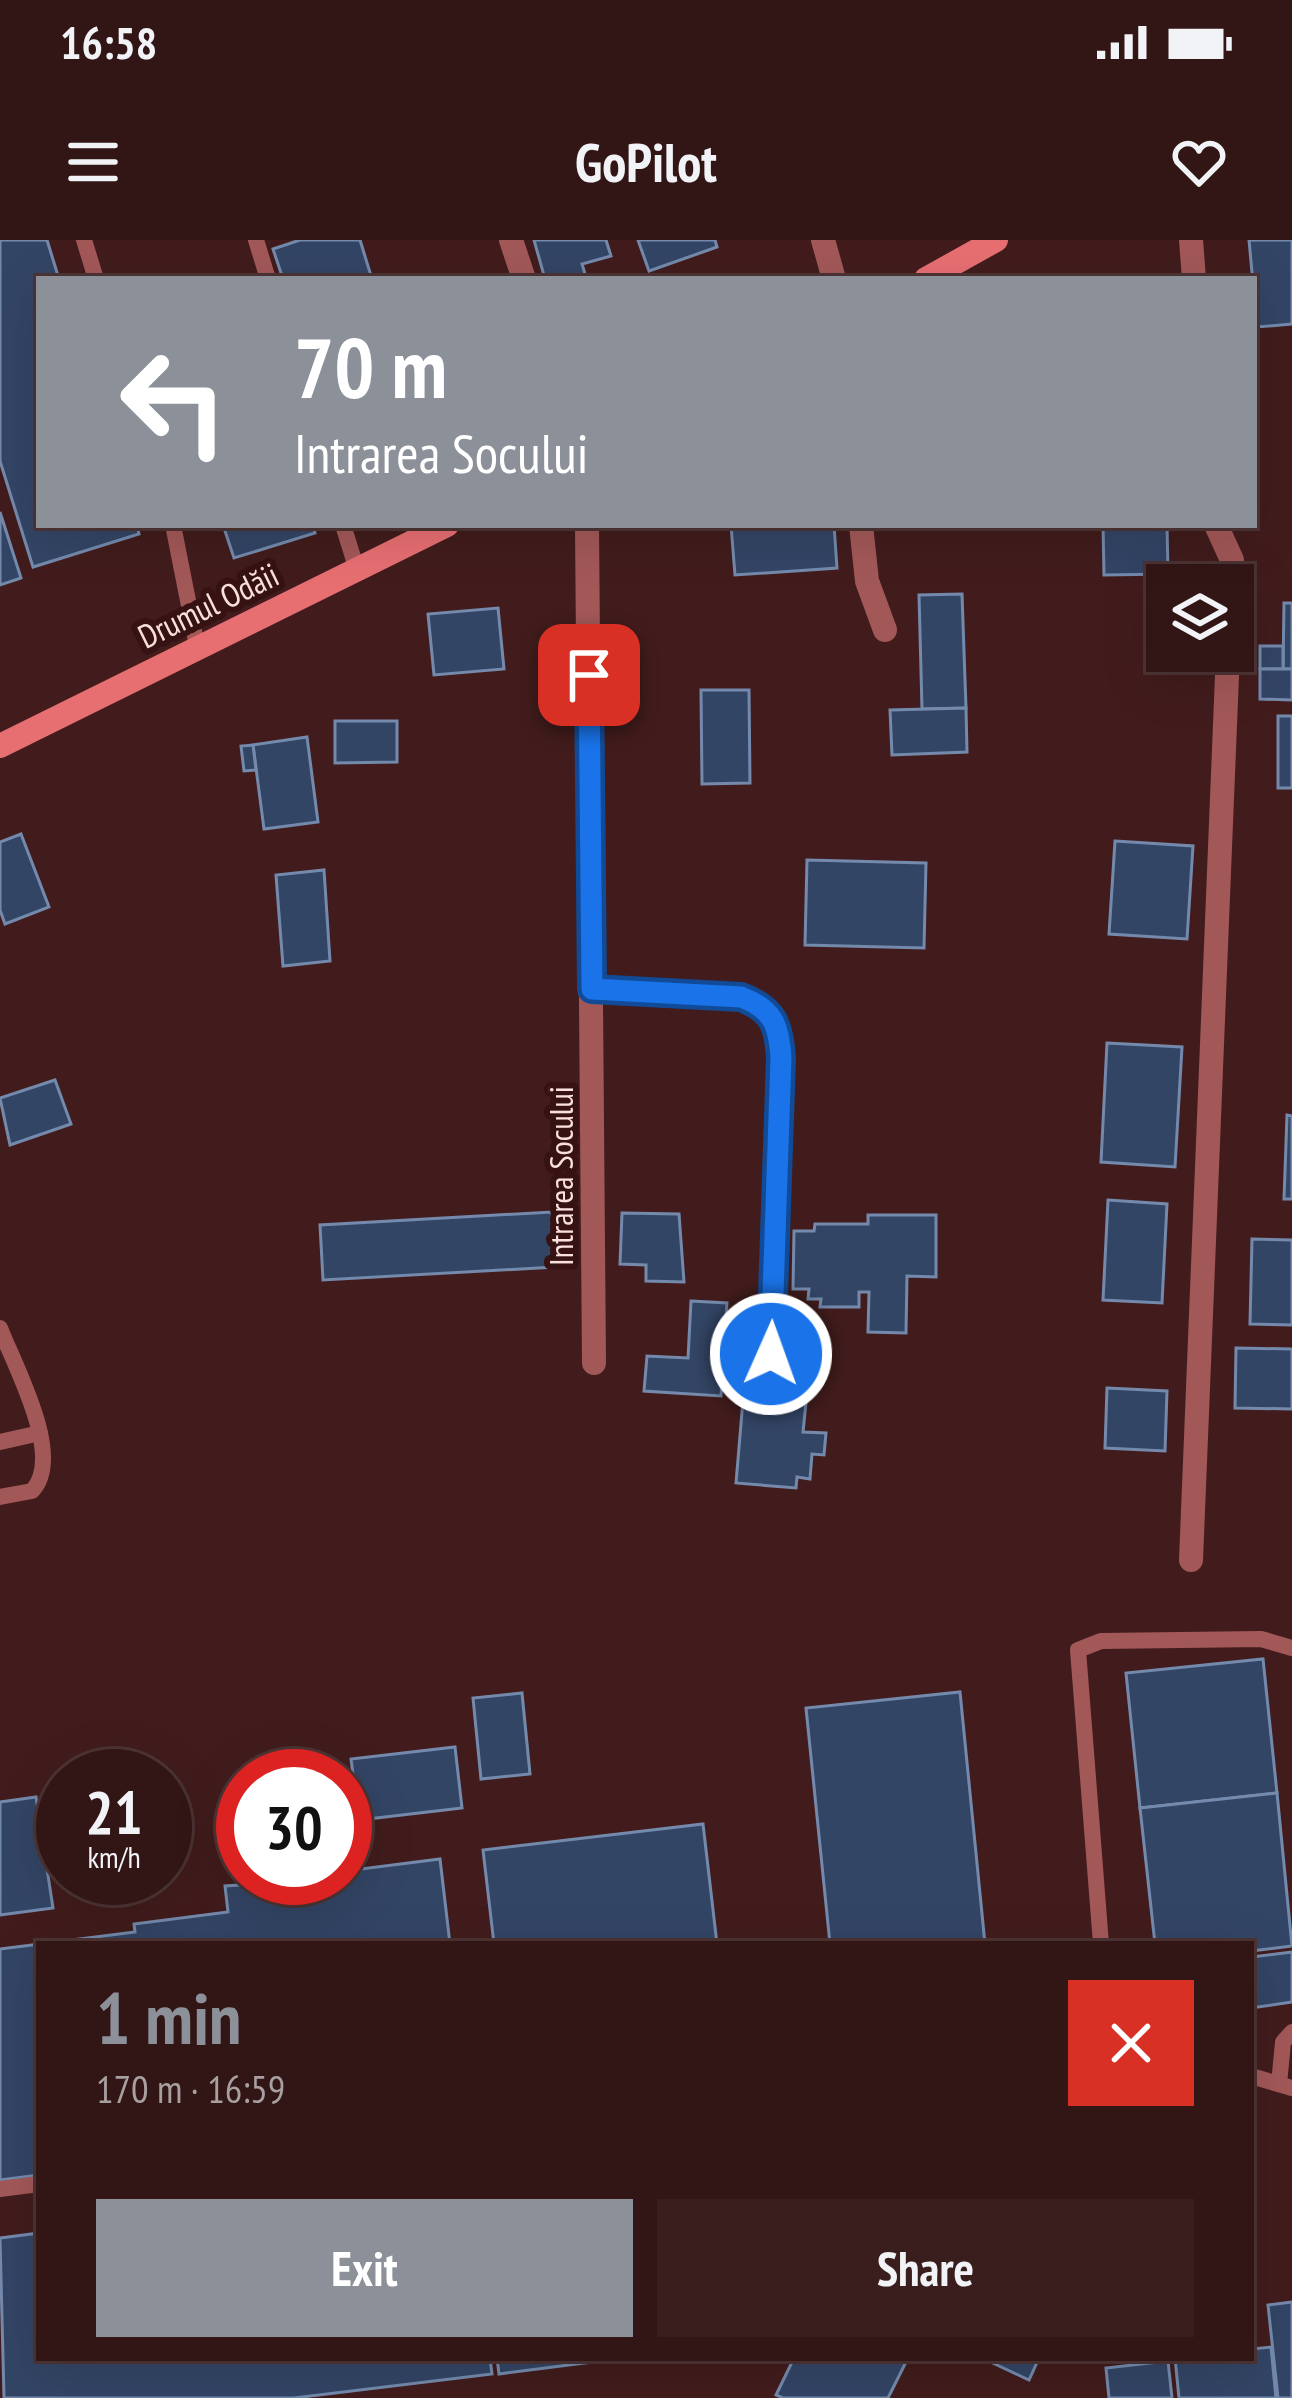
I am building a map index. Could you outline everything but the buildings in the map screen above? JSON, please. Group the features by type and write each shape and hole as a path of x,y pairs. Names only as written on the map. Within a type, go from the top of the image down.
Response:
{"street":[{"path":"511,240 523,276"},
{"path":"823,240 834,276"},
{"path":"931,276 996,240"},
{"path":"1191,240 1194,276"},
{"name":"Drumul Odăii","path":"0,746 441,528"},
{"name":"Intrarea Socului","path":"587,528 594,1363"},
{"path":"861,528 867,581 884,630"},
{"path":"1217,528 1232,564"},
{"path":"1191,1560 1227,672"},
{"path":"592,989 741,997 759,1004 776,1019 781,1058 771,1354"}],"lane":[{"path":"84,240 95,276"},
{"path":"256,240 267,276"},
{"path":"174,528 197,646"},
{"path":"344,528 357,570"},
{"path":"0,1328 40,1433 45,1470 39,1484 0,1497"},
{"path":"0,1442 40,1433"},
{"path":"1101,1941 1078,1650 1101,1641 1261,1639 1292,1648"},
{"path":"1254,2077 1286,2086 1283,2042 1292,2032"},
{"path":"0,2189 36,2184"}],"route":[{"path":"589,675 592,989 741,997 759,1004 776,1019 781,1058 771,1354"}]}
